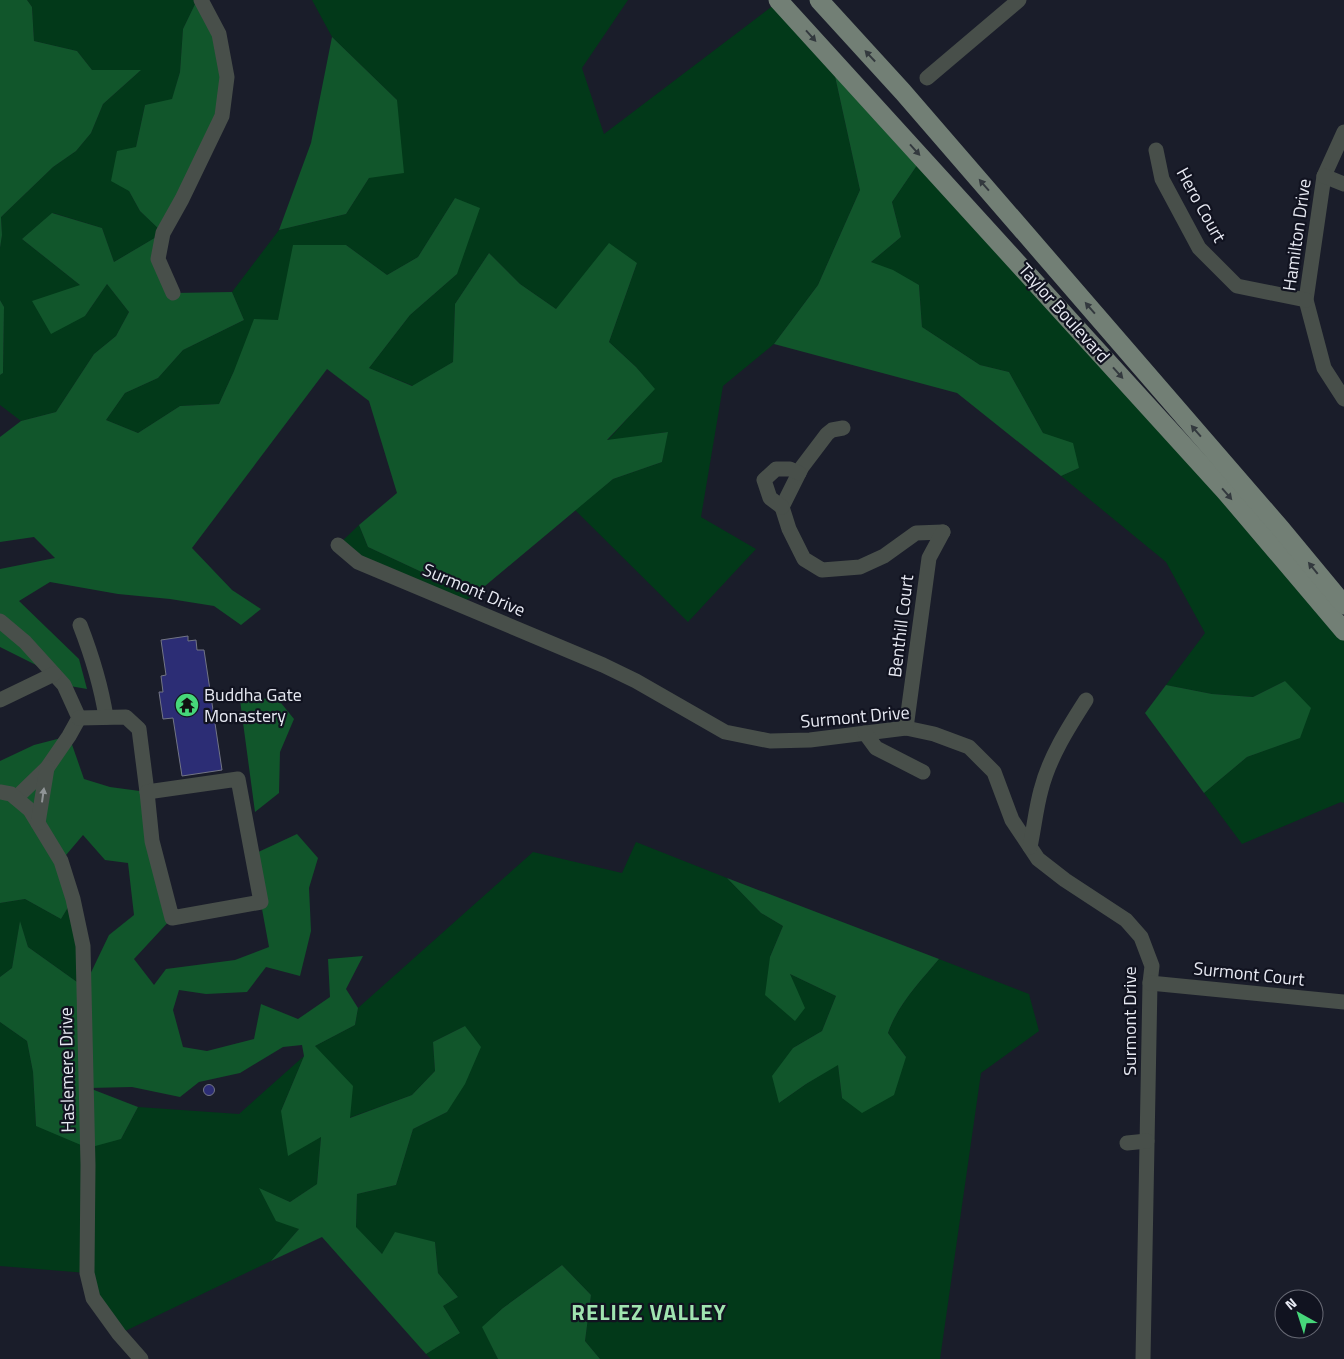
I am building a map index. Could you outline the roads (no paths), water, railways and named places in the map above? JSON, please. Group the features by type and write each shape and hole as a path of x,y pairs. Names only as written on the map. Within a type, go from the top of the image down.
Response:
{"main road":[{"name":"Taylor Boulevard","path":"778,0 1225,491 1344,632"},
{"name":"Taylor Boulevard","path":"819,0 904,92 1275,522 1344,605"}],"street":[{"path":"172,293 158,259 163,232 182,199 222,116 227,77 219,34 201,0"},
{"path":"927,78 1019,0"},
{"name":"Hamilton Drive","path":"1344,132 1324,176 1306,300 1324,368 1344,399"},
{"name":"Hero Court","path":"1156,150 1162,179 1199,248 1237,286 1306,300"},
{"path":"1324,176 1344,184"},
{"path":"800,473 790,469 776,469 764,480 770,498 782,507 800,473 827,434 832,430 843,428"},
{"name":"Benthill Court","path":"782,507 789,529 804,559 822,570 860,567 884,556 916,533 943,532 929,558 906,728"},
{"name":"Surmont Drive","path":"338,545 358,562 603,665 636,681 725,732 770,741 810,740 906,728 934,734 969,747 994,772 1012,820 1038,859 1065,880 1126,920 1141,937 1152,966 1150,983 1143,1359"},
{"path":"0,621 25,642 64,685 79,718"},
{"path":"80,625 93,659 103,696 106,717"},
{"path":"0,700 54,674"},
{"path":"1030,846 1041,789 1046,774 1071,724 1086,700"},
{"path":"79,718 126,717 139,729 152,841 172,918 260,902 238,779 147,792"},
{"path":"16,798 47,768 79,718"},
{"path":"865,733 876,748 923,772"},
{"path":"38,823 47,768"},
{"name":"Haslemere Drive","path":"0,792 12,794 30,810 61,861 73,899 83,946 88,1165 87,1272 93,1298 119,1334 141,1359"},
{"name":"Surmont Court","path":"1150,983 1344,1002"},
{"path":"1127,1143 1147,1141"}],"place":[{"name":"Buddha Gate Monastery","path":"187,705"}],"district":[{"name":"RELIEZ VALLEY","path":"649,1312"}]}
